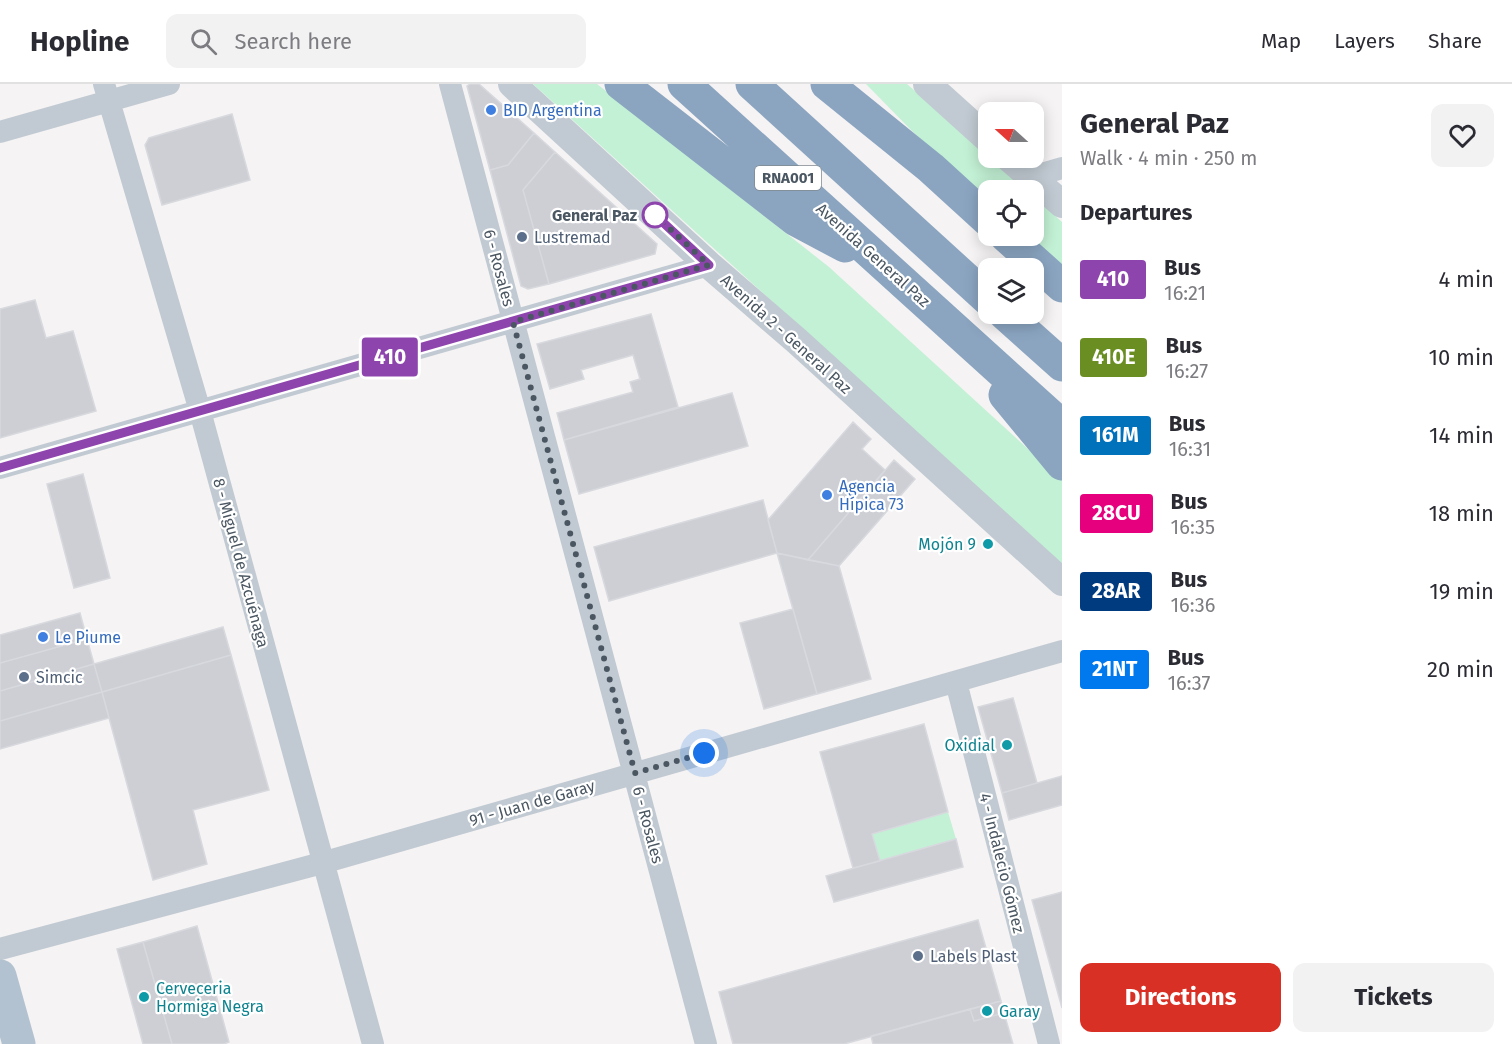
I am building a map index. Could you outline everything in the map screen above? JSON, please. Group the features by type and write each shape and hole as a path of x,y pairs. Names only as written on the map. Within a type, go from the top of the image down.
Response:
{"highway":[{"path":"621,84 796,219 892,272"},
{"name":"Avenida General Paz","path":"684,84 1062,426"},
{"name":"RNA001","path":"752,84 978,289"},
{"path":"827,84 931,168 978,211"},
{"path":"1017,246 1062,286"},
{"path":"944,319 1062,464"},
{"path":"1016,324 1062,365"}],"main road":[{"path":"0,976 19,1044"}],"street":[{"path":"0,132 107,93 169,84"},
{"name":"6 - Rosales","path":"450,84 706,1044"},
{"name":"Avenida 2 - General Paz","path":"512,84 709,265 1062,582"},
{"path":"851,84 931,168"},
{"path":"927,84 978,130"},
{"name":"8 - Miguel de Azcuénaga","path":"107,93 200,411 373,1044"},
{"path":"1021,168 1062,204"},
{"path":"1031,177 1062,168"},
{"path":"0,468 709,265"},
{"name":"91 - Juan de Garay","path":"0,949 322,863 1062,651"},
{"name":"4 - Indalecio Gómez","path":"956,682 1049,1044"}],"green space":[{"path":"533,84 597,84 829,267 1062,480 1062,565"},
{"path":"866,84 907,84 978,147 978,168 1002,168 1016,180 978,180 978,191 912,131"},
{"path":"1044,206 1062,222 1062,267 1038,246 1044,246"},
{"path":"948,812 956,839 880,861 872,834"}],"building":[{"name":"BID Argentina","path":"479,84 534,133 508,165 490,170 467,86"},
{"path":"232,114 250,180 162,205 145,145 149,138"},
{"name":"Lustremad","path":"534,133 555,152 523,190 549,284 528,289 521,286 490,170 508,165"},
{"path":"555,152 657,244 655,254 549,284 523,190"},
{"path":"35,300 46,338 73,331 96,411 0,438 0,309"},
{"path":"651,314 678,407 564,440 557,413 633,392 630,382 640,379 633,355 581,370 584,379 550,389 537,344"},
{"path":"732,393 748,446 579,494 564,440"},
{"name":"Agencia Hípica 73","path":"853,422 871,439 862,449 885,470 808,560 777,553 768,520"},
{"path":"894,460 915,479 839,566 808,560"},
{"path":"83,474 110,578 74,588 47,484"},
{"path":"763,500 777,553 609,601 594,547"},
{"path":"777,553 839,566 871,679 817,694"},
{"path":"793,609 817,694 764,709 740,623"},
{"name":"Le Piume","path":"80,613 87,639 0,663 0,635"},
{"path":"223,627 231,655 102,692 94,664"},
{"name":"Simcic","path":"87,639 94,664 0,691 0,663"},
{"path":"231,655 269,790 193,810 207,864 153,880 102,692"},
{"path":"94,664 102,692 0,721 0,691"},
{"path":"102,692 109,718 0,749 0,721"},
{"name":"Oxidial","path":"1013,698 1037,783 1002,793 978,707"},
{"path":"924,724 948,812 872,834 880,861 853,868 820,752"},
{"path":"1062,776 1062,805 1009,820 1002,793"},
{"path":"956,839 963,867 834,902 826,876"},
{"path":"1062,892 1062,1008 1032,900"},
{"name":"Labels Plast","path":"978,920 1001,1001 844,1044 733,1044 719,992"},
{"path":"197,926 229,1042 224,1044 172,1044 143,942"},
{"name":"Cerveceria Hormiga Negra","path":"143,942 172,1044 143,1044 117,949"},
{"name":"Garay","path":"1001,1001 1004,1013 974,1021 970,1009"},
{"path":"970,1009 974,1021 1004,1013 1013,1044 873,1044 871,1036"}],"bus line":[{"name":"410","path":"0,468 709,265 655,215"}],"place":[{"name":"BID Argentina","path":"491,110"},
{"name":"General Paz","path":"655,215"},
{"name":"Lustremad","path":"522,237"},
{"name":"Agencia Hípica 73","path":"827,495"},
{"name":"Mojón 9","path":"988,544"},
{"name":"Le Piume","path":"43,637"},
{"name":"Simcic","path":"24,677"},
{"name":"Oxidial","path":"1007,745"},
{"name":"Labels Plast","path":"918,956"},
{"name":"Cerveceria Hormiga Negra","path":"144,997"},
{"name":"Garay","path":"987,1011"}],"route":[{"path":"655,215 709,265 513,322 635,773 704,753"}]}
